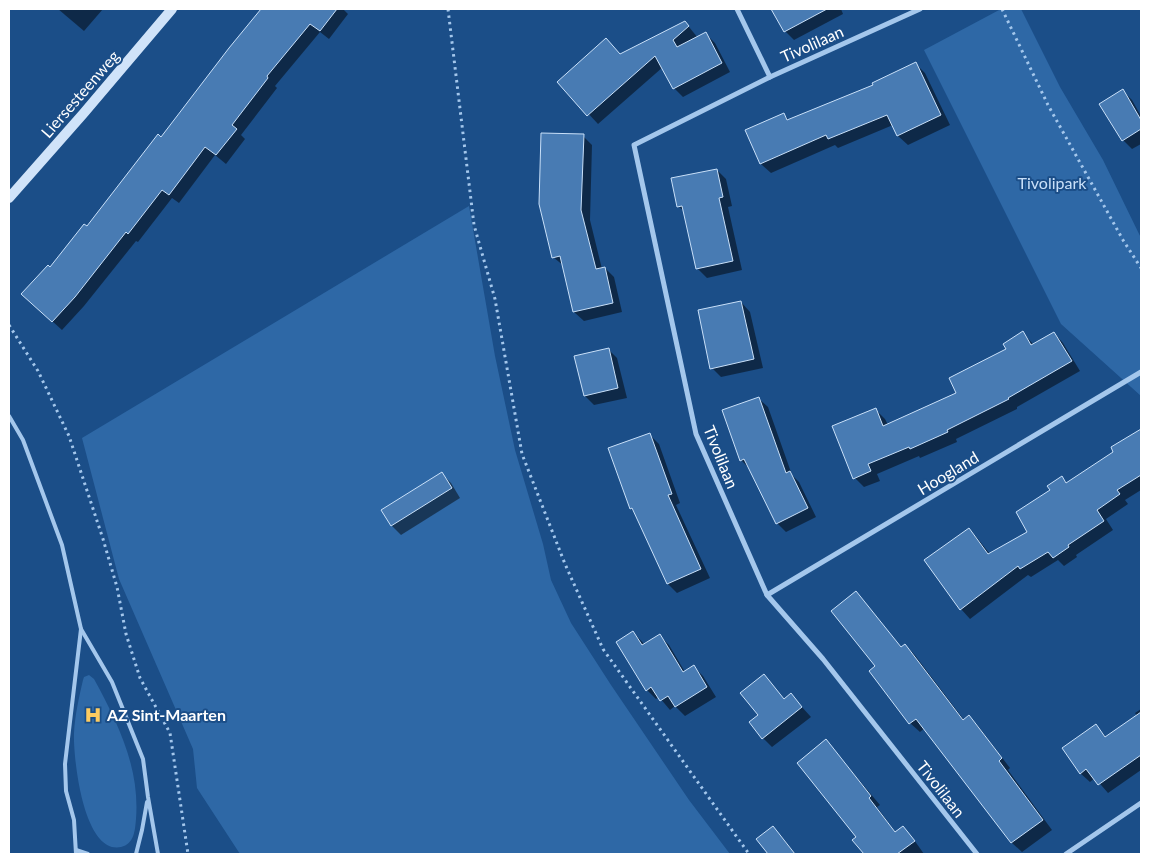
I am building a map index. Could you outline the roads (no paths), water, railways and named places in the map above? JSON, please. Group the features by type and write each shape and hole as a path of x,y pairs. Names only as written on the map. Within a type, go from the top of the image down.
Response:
{"main road":[{"name":"Liersesteenweg","path":"9,198 172,9"}],"street":[{"name":"Tivolilaan","path":"737,9 770,77"},
{"name":"Tivolilaan","path":"920,9 770,77 634,145 696,434 767,595 823,659 977,854"},
{"name":"Hoogland","path":"767,595 1141,372"},
{"path":"1066,854 1141,803"}],"lane":[{"path":"9,416 23,440 62,545 81,629 112,682 143,759 158,854"},
{"path":"81,629 65,764 66,791 74,820 76,852 88,854"},
{"path":"136,854 148,797"}],"place":[{"name":"AZ Sint-Maarten","path":"93,715"}],"park label":[{"name":"Tivolipark","path":"1052,183"}]}
